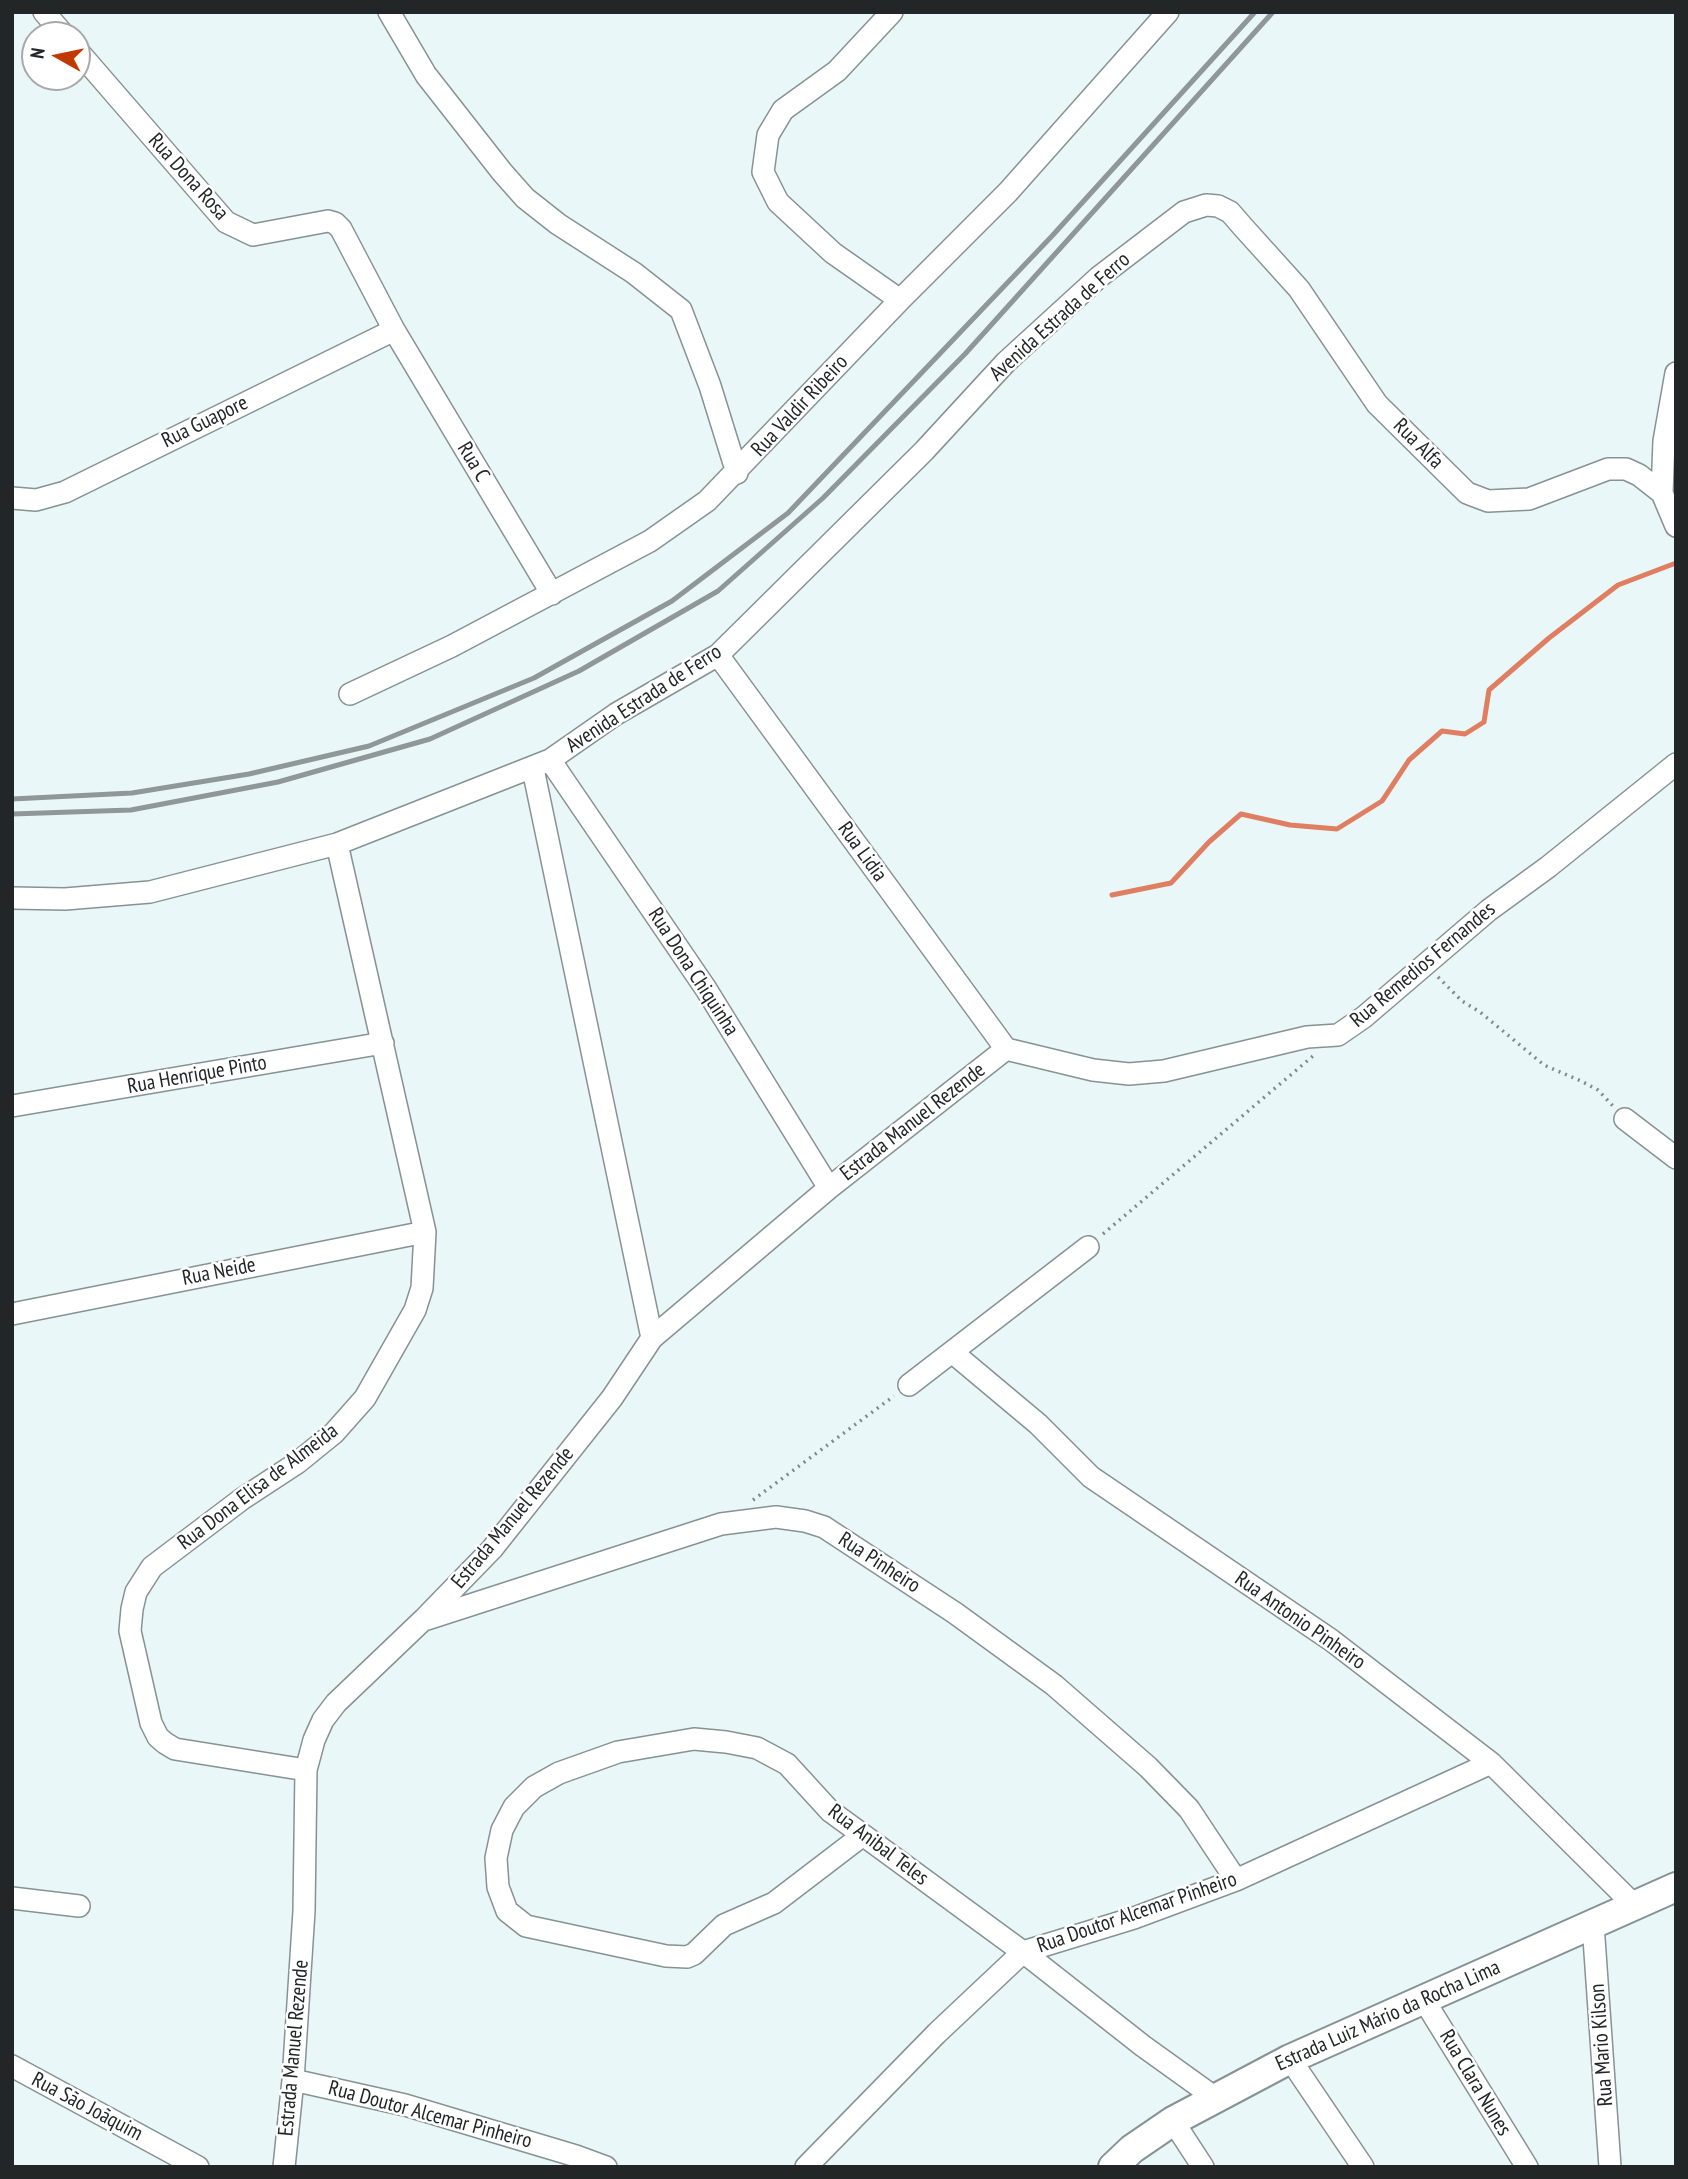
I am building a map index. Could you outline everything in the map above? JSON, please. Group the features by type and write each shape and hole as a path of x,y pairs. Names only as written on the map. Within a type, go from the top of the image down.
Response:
{"main road":[{"name":"Estrada Luiz Mário da Rocha Lima","path":"1113,2167 1132,2149 1173,2121 1290,2059 1676,1887"}],"street":[{"path":"388,12 426,75 525,198 558,224 634,273 681,310 710,386 737,473"},
{"path":"892,12 837,71 783,110 768,135 764,172 778,202 833,253 900,300"},
{"name":"Rua Valdir Ribeiro","path":"350,694 452,646 552,594 650,541 708,502 900,300 1008,192 1168,12"},
{"name":"Rua Dona Rosa","path":"91,66 226,222 253,235 328,221 335,223 341,229 394,330"},
{"name":"Avenida Estrada de Ferro","path":"12,898 65,898 150,892 337,844 542,764 616,714 719,655 924,451 1006,362 1099,276 1184,212 1206,205 1218,206 1230,212 1243,227"},
{"name":"Rua Alfa","path":"1243,227 1299,289 1377,404 1467,493 1488,501 1529,499 1608,469 1626,469 1639,475 1662,493"},
{"name":"Rua Guapore","path":"12,498 36,500 65,492 394,330"},
{"name":"Rua C","path":"394,330 552,594"},
{"path":"1676,373 1664,441 1662,493 1676,526"},
{"name":"Rua Lidia","path":"719,655 1006,1049"},
{"path":"542,764 652,1338"},
{"name":"Rua Dona Chiquinha","path":"542,764 706,989 829,1188"},
{"name":"Rua Remedios Fernandes","path":"1006,1049 1093,1069 1129,1074 1164,1071 1307,1037 1338,1035 1364,1017 1425,962 1676,764"},
{"name":"Rua Dona Elisa de Almeida","path":"306,1770 175,1749 158,1737 151,1723 130,1631 136,1592 152,1567 242,1499 306,1456 334,1433 365,1398 415,1310 422,1288 425,1232 337,844"},
{"name":"Rua Henrique Pinto","path":"12,1106 383,1043"},
{"name":"Estrada Manuel Rezende","path":"284,2167 293,2080 304,1911 306,1770 323,1720 336,1703 492,1549 611,1398 652,1338 829,1188 1006,1049"},
{"path":"1625,1119 1676,1158"},
{"name":"Rua Neide","path":"12,1314 425,1232"},
{"path":"909,1385 1088,1247"},
{"name":"Rua Antonio Pinheiro","path":"952,1352 1038,1424 1091,1477 1331,1640 1491,1763 1635,1906"},
{"name":"Rua Pinheiro","path":"424,1619 721,1524 776,1517 824,1527 955,1613 1054,1685 1148,1768 1189,1809 1236,1880"},
{"name":"Rua Anibal Teles","path":"863,1835 774,1903 724,1925 694,1954 687,1957 666,1956 526,1926 507,1911 498,1887 496,1858 502,1830 514,1807 534,1787 559,1773 618,1752 694,1739 757,1748 787,1764 830,1811 863,1835 1023,1952 1143,2046 1214,2097"},
{"name":"Rua Doutor Alcemar Pinheiro","path":"806,2167 937,2033 1023,1952 1134,1918 1236,1880 1491,1763"},
{"path":"12,1898 79,1906"},
{"name":"Rua Mario Kilson","path":"1594,1924 1611,2167"},
{"name":"Rua Clara Nunes","path":"1424,2000 1527,2167"},
{"path":"1290,2059 1363,2167"},
{"name":"Rua São Joãquim","path":"12,2066 198,2167"},
{"name":"Rua Doutor Alcemar Pinheiro","path":"293,2080 405,2105 552,2148 606,2167"},
{"path":"1173,2121 1203,2167"}],"path":[{"path":"1425,962 1462,1001 1480,1012 1544,1065 1598,1090 1625,1119"},
{"path":"1088,1247 1338,1035"},
{"path":"721,1524 909,1385"}],"waterway":[{"path":"1112,895 1171,883 1209,842 1241,814 1290,825 1337,829 1382,801 1409,760 1442,731 1465,734 1484,722 1489,690 1549,638 1618,585 1676,563"}],"railway":[{"path":"12,799 132,793 249,774 369,746 534,678 672,601 788,513 1052,236 1255,12"},
{"path":"12,814 131,810 278,782 430,739 579,671 718,591 823,498 965,354 1273,12"}]}
